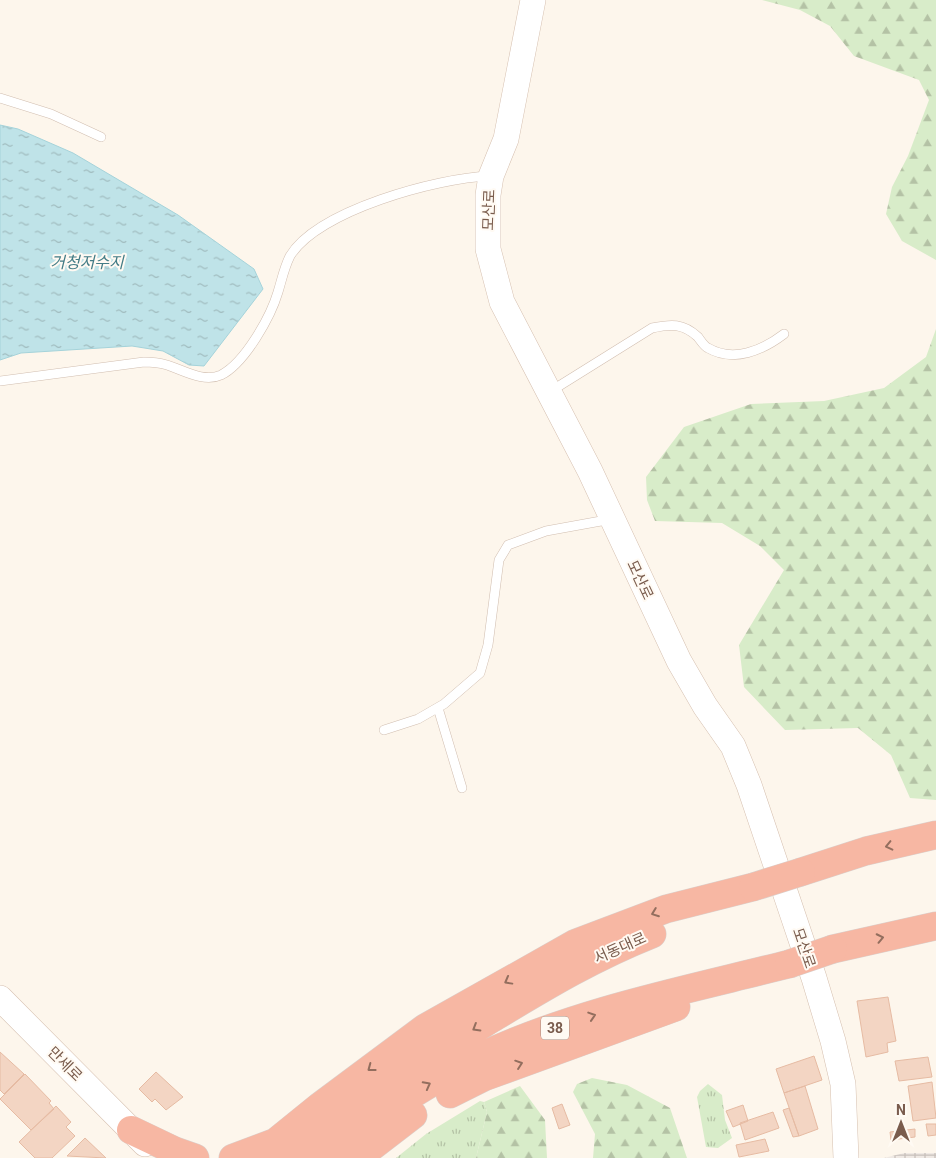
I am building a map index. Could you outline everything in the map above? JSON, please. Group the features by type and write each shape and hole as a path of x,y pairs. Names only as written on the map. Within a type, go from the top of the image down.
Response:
{"highway":[{"name":"서동대로","path":"339,1146 389,1083 572,970 615,949 689,920 753,888 866,851 936,835"},
{"path":"274,1153 425,1028 576,943 666,909 753,888"},
{"path":"233,1158 339,1146 422,1108 484,1076 627,1026 833,949 936,926"},
{"path":"131,1130 139,1158"},
{"path":"131,1130 175,1151 195,1158"}],"street":[{"name":"모산로","path":"533,0 506,139 491,176 488,195 488,249 497,284 502,302 590,470 679,661 705,706 733,746 750,785 833,1041 843,1084 846,1158"},
{"name":"만세로","path":"0,998 159,1158"}],"lane":[{"path":"0,98 51,114 102,137"},
{"path":"0,381 144,362 166,364 202,377 221,375 239,360 257,334 272,308 282,273 291,254 309,235 337,218 372,202 466,177 491,176"},
{"path":"548,392 652,328 670,324 685,327 708,348 725,354 748,354 768,346 784,334"},
{"path":"384,730 418,719 438,708 480,674 488,645 499,560 508,545 546,531 612,519"},
{"path":"438,708 462,788"}],"shaded area":[{"path":"904,1153 936,1153 936,1158 884,1158"}],"green space":[{"path":"762,0 936,0 936,260 902,241 886,214 892,187 908,156 929,100 919,80 854,56 830,26 800,10"},
{"path":"936,329 936,800 910,798 891,755 858,728 785,730 744,687 739,645 784,570 760,546 722,523 655,521 647,500 646,477 684,427 751,404 824,401 884,388 926,357"},
{"path":"592,1078 627,1085 670,1108 687,1158 593,1158 595,1134 573,1092 577,1084"},
{"path":"708,1084 722,1095 725,1120 732,1138 718,1148 706,1147 697,1097 700,1091"},
{"path":"520,1086 545,1120 547,1158 476,1158 487,1112 484,1102"},
{"path":"480,1101 484,1102 487,1112 476,1158 396,1158 426,1134"}],"water":[{"name":"거청저수지","path":"0,125 18,129 73,153 178,215 254,269 263,289 204,366 189,365 163,351 132,346 21,353 0,360"}],"building":[{"path":"888,997 896,1041 887,1043 888,1052 866,1057 857,1001"},
{"path":"0,1052 24,1074 4,1094 0,1090"},
{"path":"814,1056 822,1080 784,1093 776,1069"},
{"path":"928,1057 932,1077 899,1081 895,1061"},
{"path":"156,1072 183,1097 166,1110 155,1099 152,1102 139,1089"},
{"path":"25,1074 51,1101 49,1103 54,1109 31,1130 0,1099"},
{"path":"932,1082 936,1118 913,1121 908,1086"},
{"path":"805,1086 818,1129 799,1136 784,1093"},
{"path":"562,1104 570,1125 559,1129 552,1108"},
{"path":"743,1105 748,1121 733,1127 726,1111"},
{"path":"56,1106 71,1122 66,1127 75,1136 52,1158 35,1158 19,1142"},
{"path":"789,1108 799,1136 793,1137 783,1110"},
{"path":"773,1112 779,1128 745,1140 740,1123"},
{"path":"926,1124 936,1124 936,1135 928,1136"},
{"path":"915,1129 915,1137 891,1140 890,1132"},
{"path":"85,1138 106,1158 67,1156"},
{"path":"765,1139 769,1151 739,1157 736,1145"}]}
